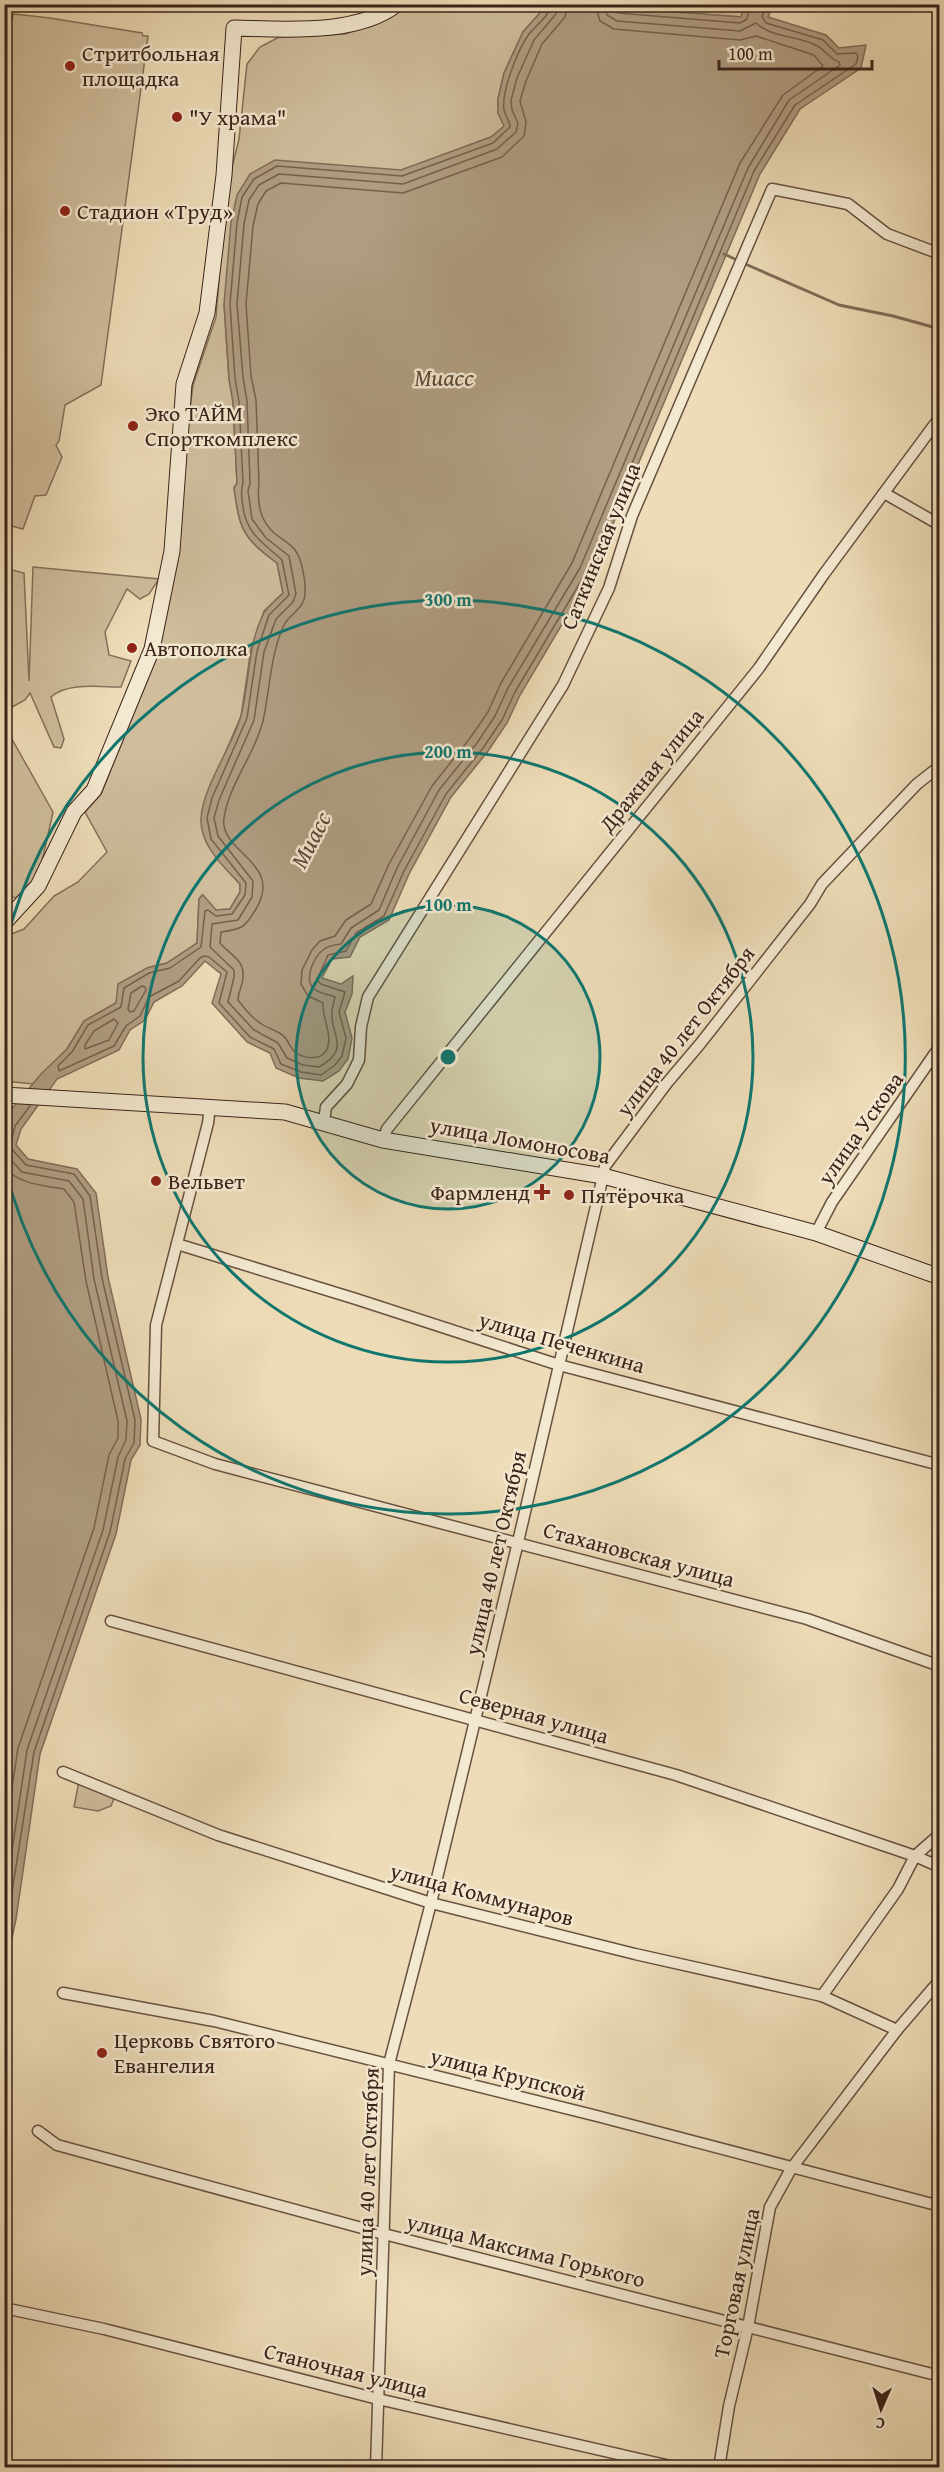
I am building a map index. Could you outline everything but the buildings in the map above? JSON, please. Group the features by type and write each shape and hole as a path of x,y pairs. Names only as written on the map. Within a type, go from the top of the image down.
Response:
{"street":[{"path":"4,923 38,886 74,812 94,790 152,649 172,546 184,384 207,314 224,175 234,28 344,26 389,11 397,4"},
{"name":"Саткинская улица","path":"324,1121 326,1107 348,1084 359,1059 361,1027 368,997 563,685 609,588 632,516 772,189 848,204 887,234 939,254"},
{"name":"Дражная улица","path":"383,1140 387,1129 759,668 939,417"},
{"path":"884,494 939,525"},
{"name":"улица 40 лет Октября","path":"376,2468 389,2064 431,1903 518,1542 605,1166 667,1083 803,913 822,884 917,784 939,765"},
{"name":"улица Ускова","path":"816,1233 832,1202 939,1046"},
{"name":"улица Ломоносова","path":"4,1095 285,1112 324,1121 383,1140 603,1176 816,1233 939,1277"},
{"path":"177,1244 208,1123 210,1106"},
{"name":"улица Печенкина","path":"177,1244 559,1365 939,1465"},
{"name":"Стахановская улица","path":"177,1244 156,1325 153,1441 215,1464 807,1619 939,1666"},
{"name":"Северная улица","path":"111,1621 676,1775 915,1856 939,1868"},
{"name":"улица Коммунаров","path":"63,1772 218,1835 431,1903 635,1954 822,1996 897,2030"},
{"path":"822,1996 898,1889 915,1856 939,1834"},
{"name":"Торговая улица","path":"719,2468 729,2406 748,2327 770,2207 791,2169 897,2030 939,1980"},
{"name":"улица Крупской","path":"63,1993 214,2020 597,2116 791,2169 939,2206"},
{"name":"улица Максима Горького","path":"38,2131 57,2145 384,2234 939,2376"},
{"name":"Станочная улица","path":"4,2308 104,2329 378,2399 679,2468"}],"shaded area":[{"path":"406,5 547,5 523,32 504,73 498,99 498,113 505,126 491,137 401,171 346,166 224,304 229,379 233,402 237,483 234,488 238,514 250,539 277,563 283,593 264,611 251,649 241,716 207,796 206,842 240,884 240,892 230,909 216,910 202,895 199,899 197,943 167,963 147,968 116,1003 84,1021 67,1049 33,1084 5,1081 4,937 24,929 54,896 78,882 107,852 85,812 101,794 159,651 193,385 216,317 226,192 239,139 247,64 260,47 279,37 345,34 391,17"},
{"path":"581,5 745,5 741,17"},
{"name":"Стадион «Труд»","path":"14,14 142,33 143,36 148,36 101,385 65,405 59,441 56,445 62,457 46,495 35,496 23,529 4,524 4,20 11,20"},
{"path":"33,567 159,579 149,594 140,599 127,589 105,632 109,655 131,661 121,687 75,687 58,692 51,697 64,739 61,748 54,747 30,693 25,700 5,711 4,568 24,573 29,681"},
{"path":"4,725 53,812 39,875 35,884 29,884 16,898 5,895"},
{"path":"79,1781 115,1796 111,1806 98,1811 74,1807"}],"water":[{"name":"Миасс","path":"547,5 581,5 741,17 745,5 773,5 768,17 826,35 839,48 866,45 861,68 800,109 760,174 592,574 520,695 507,723 451,797 409,874 389,920 360,937 350,957 332,959 322,978 341,984 353,976 352,994 345,1012 352,1038 348,1059 339,1071 323,1081 299,1078 276,1068 270,1053 247,1042 212,1003 221,974 205,961 182,986 154,1002 145,1020 130,1030 119,1050 57,1079 21,1129 16,1145 28,1159 77,1169 96,1193 108,1277 141,1419 140,1445 131,1460 116,1534 40,1754 16,1919 5,1971 5,1117 41,1074 67,1049 84,1021 116,1003 118,984 147,968 167,963 197,943 199,899 203,895 216,910 230,909 240,892 240,884 208,846 204,838 201,819 206,794 241,716 258,625 266,610 283,593 277,563 256,546 245,532 238,514 234,488 237,483 233,402 229,379 224,304 231,222 237,195 250,174 275,160 401,170 491,137 504,126 498,113 498,99 504,73 523,32"}],"waterway":[{"path":"724,254 737,260"},
{"path":"743,263 839,305 940,329"}],"place":[{"name":"Стритбольная площадка","path":"70,66"},
{"name":"\"У храма\"","path":"177,117"},
{"name":"Стадион «Труд»","path":"65,211"},
{"name":"Эко ТАЙМ Спорткомплекс","path":"133,426"},
{"name":"Автополка","path":"132,648"},
{"name":"Вельвет","path":"156,1181"},
{"name":"Фармленд","path":"542,1192"},
{"name":"Пятёрочка","path":"569,1195"},
{"name":"Церковь Святого Евангелия","path":"102,2053"}]}
